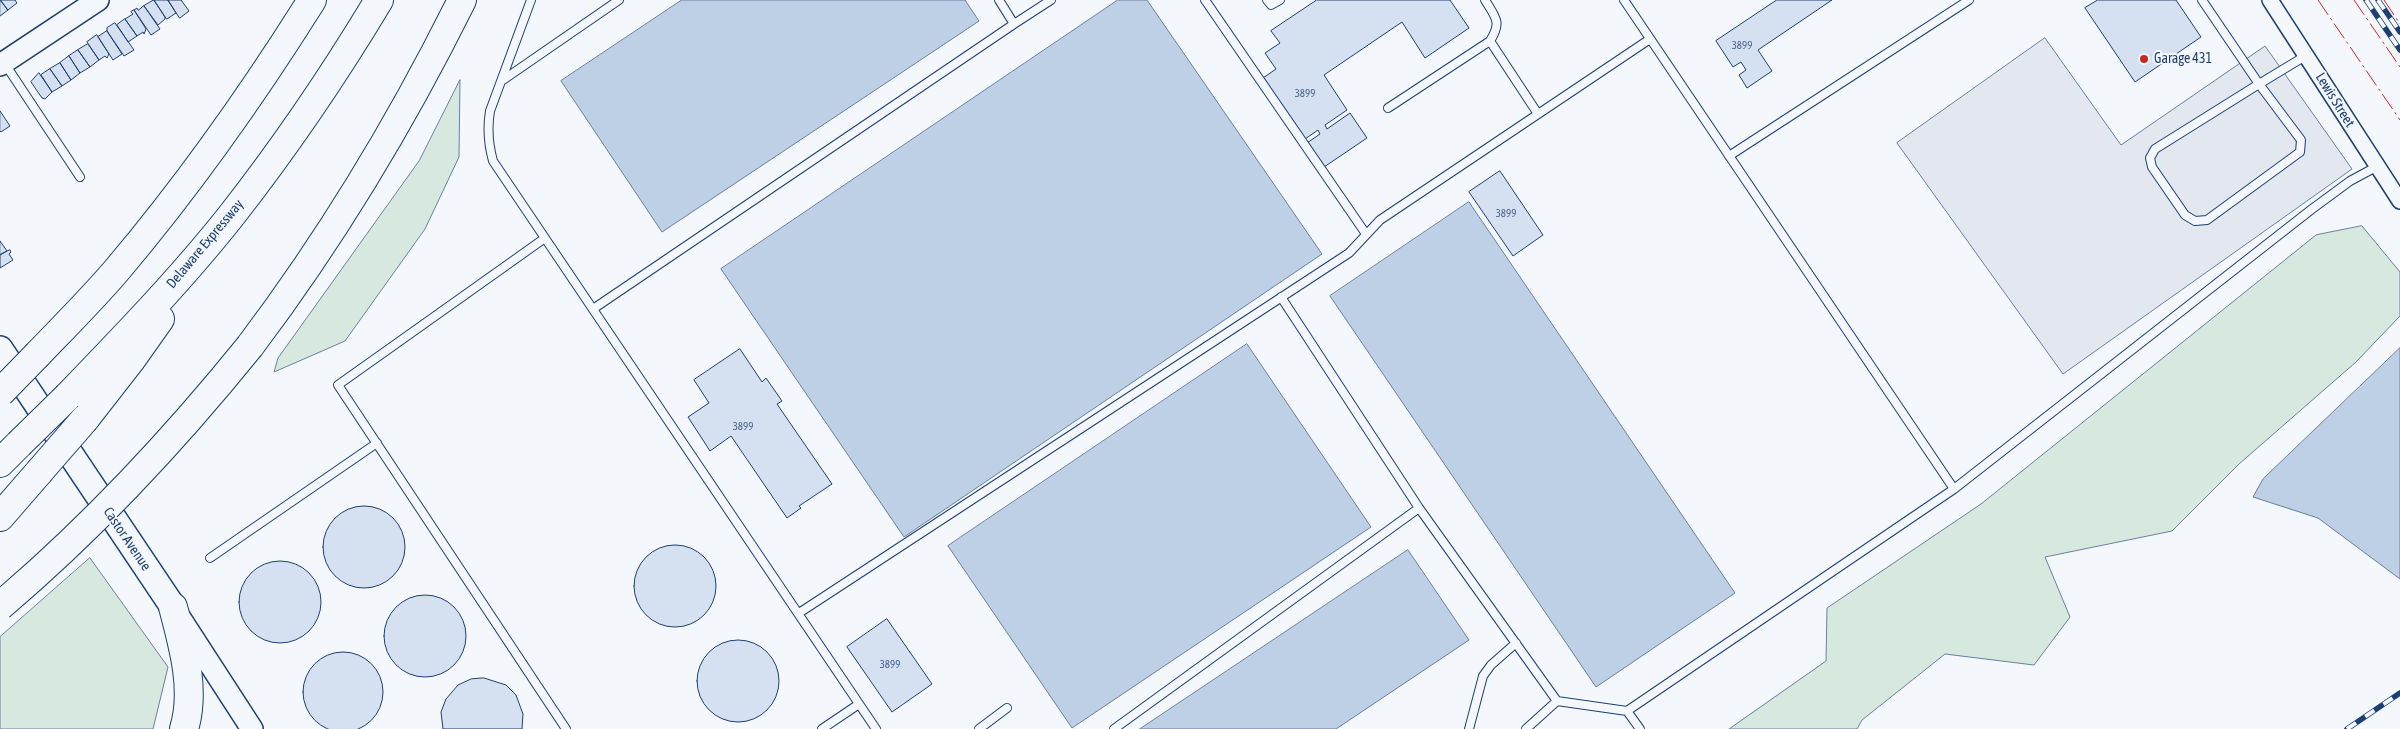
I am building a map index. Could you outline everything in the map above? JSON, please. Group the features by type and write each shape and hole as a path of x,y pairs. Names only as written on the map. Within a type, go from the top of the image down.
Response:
{"highway":[{"path":"0,393 116,271 233,119 312,0"},
{"name":"Delaware Expressway","path":"0,463 68,396 166,291 230,217 306,114 379,0"},
{"path":"0,606 101,513 187,422 250,346 309,266 377,160 406,110 462,0"},
{"path":"0,517 85,419 131,360 230,217"},
{"path":"173,607 182,643 187,679 187,710 184,729"}],"main road":[{"name":"Castor Avenue","path":"0,349 173,607"}],"street":[{"path":"2,64 98,0"},
{"name":"Lewis Street","path":"2270,0 2308,55 2376,166 2400,201"},
{"name":"Castor Avenue","path":"173,607 252,729"}],"lane":[{"path":"531,0 490,111 487,128 488,145 493,161 876,729"},
{"path":"502,80 619,0"},
{"path":"999,0 1014,24"},
{"path":"593,309 1051,0"},
{"path":"1205,0 1366,234"},
{"path":"1267,0 1272,6 1280,0"},
{"path":"1388,108 1490,41 1496,30 1497,20 1484,0"},
{"path":"1624,0 1954,489"},
{"path":"1729,156 1969,0"},
{"path":"2202,0 2259,84 2301,140 2300,152 2207,220 2195,221 2185,215 2152,167 2150,158 2155,149 2259,84 2308,55"},
{"path":"799,613 1349,253 1380,220 1650,38"},
{"path":"1490,41 1538,114"},
{"path":"2,64 80,176"},
{"path":"1281,297 1419,508 1557,701 1627,711 1954,489 2312,209 2350,181 2376,166"},
{"path":"545,238 338,385 566,729"},
{"path":"210,558 377,443"},
{"path":"1114,729 1419,508"},
{"path":"1469,729 1483,676 1491,665 1516,643"},
{"path":"1526,729 1557,701"},
{"path":"822,729 859,704"},
{"path":"979,729 1007,708"},
{"path":"1627,711 1640,729"}],"shaded area":[{"path":"2045,38 2121,145 2265,46 2352,169 2063,374 1897,143"},
{"path":"460,80 459,157 425,229 345,341 274,372 278,358 419,161"},
{"path":"2362,226 2400,272 2400,316 2356,362 2239,464 2172,531 2045,557 2070,617 2034,665 1945,654 1862,720 1857,729 1729,729 1826,661 1827,608 1981,504 2316,235"},
{"path":"90,558 168,667 153,729 0,729 0,637"}],"water":[{"path":"682,0 965,0 979,21 662,232 561,81"},
{"path":"1118,0 1147,0 1322,254 904,537 721,269"},
{"path":"1469,202 1735,593 1596,687 1330,296"},
{"path":"1247,344 1371,527 1072,728 948,546"},
{"path":"2400,348 2400,579 2318,518 2253,497 2263,479"},
{"path":"1408,550 1469,640 1336,729 1140,729"}],"building":[{"path":"0,0 8,10 0,16"},
{"path":"1,0 15,0 17,3 8,10"},
{"path":"154,0 165,17 158,25 144,6"},
{"path":"154,0 168,0 176,13 167,19"},
{"path":"168,0 181,0 189,11 180,18"},
{"path":"1317,0 1450,0 1469,28 1425,58 1402,22 1324,75 1347,110 1325,125 1327,129 1350,113 1367,138 1324,167 1307,143 1320,134 1318,130 1305,139 1263,78 1276,69 1265,53 1280,43 1271,31"},
{"path":"1777,0 1832,0 1758,50 1772,71 1747,88 1739,75 1746,70 1741,62 1733,67 1716,41"},
{"name":"Garage 431","path":"2098,0 2176,0 2201,37 2135,82 2085,8"},
{"path":"144,6 160,29 151,35 134,10"},
{"path":"134,10 146,29 144,34 143,32 137,36 125,19 133,14 131,12"},
{"path":"125,19 137,36 128,42 117,25"},
{"path":"115,23 134,50 124,56 107,31 107,28"},
{"path":"107,31 122,54 113,60 98,37"},
{"path":"97,35 109,54 107,58 105,56 99,60 87,42"},
{"path":"88,44 99,60 90,67 78,50"},
{"path":"78,50 90,67 80,73 69,56"},
{"path":"69,56 80,73 71,80 60,63"},
{"path":"60,63 71,80 62,86 50,69"},
{"path":"50,69 62,86 52,92 41,75"},
{"path":"39,73 52,92 45,99 42,98 31,82"},
{"path":"0,111 10,126 1,132 0,131"},
{"path":"1500,171 1543,235 1513,256 1469,192"},
{"path":"0,241 7,251 0,255"},
{"path":"10,250 9,254 13,260 0,268 0,255"},
{"path":"740,349 762,382 766,378 782,401 777,404 832,484 799,506 801,508 787,518 731,436 710,451 688,417 709,403 694,380"},
{"path":"364,506 380,509 393,518 402,531 405,547 402,563 393,576 380,585 364,588 348,585 335,576 326,563 323,547 326,531 335,518 348,509"},
{"path":"675,545 691,548 704,557 713,570 716,586 713,602 704,615 691,624 675,627 659,624 646,615 637,602 634,586 637,570 646,557 659,548"},
{"path":"280,561 296,564 309,573 318,586 321,602 318,618 309,631 296,640 280,643 264,640 251,631 242,618 239,602 242,586 251,573 264,564"},
{"path":"425,595 441,598 454,607 463,620 466,636 463,652 454,665 441,674 425,677 409,674 396,665 387,652 384,636 387,620 396,607 409,598"},
{"path":"887,619 932,684 892,712 847,647"},
{"path":"738,640 754,643 767,652 776,665 779,681 776,697 767,710 754,719 738,722 722,719 709,710 700,697 697,681 700,665 709,652 722,643"},
{"path":"343,652 358,655 371,664 380,677 383,692 380,707 371,720 358,729 343,732 328,729 315,720 306,707 303,692 306,677 315,664 328,655"},
{"path":"484,678 506,685 516,695 523,714 522,729 443,729 441,712 446,699 458,685 471,679"}],"railway":[{"path":"2366,0 2400,50"},
{"path":"2378,0 2400,32"},
{"path":"2347,729 2400,693"}],"power":[{"path":"2318,0 2400,120"},
{"path":"2354,0 2400,67"},
{"path":"2384,0 2400,24"}],"place":[{"name":"Garage 431","path":"2144,59"}]}
